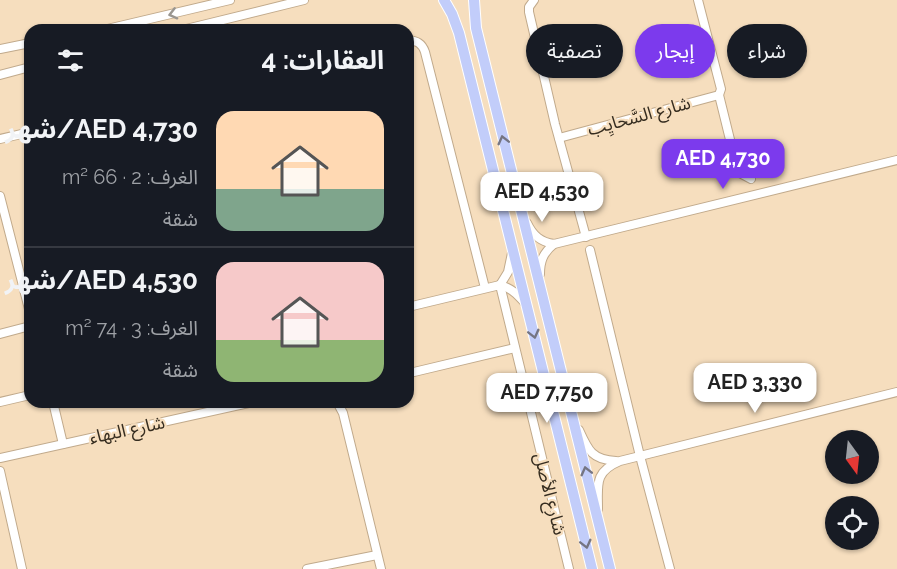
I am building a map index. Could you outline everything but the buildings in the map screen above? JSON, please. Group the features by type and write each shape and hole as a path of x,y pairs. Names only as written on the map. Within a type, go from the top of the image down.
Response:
{"main road":[{"path":"444,0 453,14 459,33 592,569"},
{"path":"474,0 476,28 610,569"}],"street":[{"path":"128,24 230,0"},
{"path":"206,24 304,0"},
{"path":"534,0 529,7 529,12 559,138 586,237"},
{"path":"698,0 721,89 719,95 738,172 751,179"},
{"path":"414,41 421,45 427,56 485,288"},
{"path":"0,49 24,44"},
{"path":"0,75 24,69"},
{"path":"0,80 16,71"},
{"name":"شارع السَّحايِب","path":"559,138 719,95"},
{"path":"0,139 24,133"},
{"path":"521,212 530,230 537,237 547,243 555,244 897,160"},
{"path":"0,196 1,208 24,291"},
{"path":"541,291 541,261 545,253 555,244"},
{"path":"500,285 510,265 512,246"},
{"path":"590,250 670,569"},
{"path":"414,306 500,285 516,292 527,305"},
{"name":"شارع الأصل","path":"500,285 569,569"},
{"path":"0,334 24,328"},
{"path":"414,372 515,348"},
{"path":"598,520 600,476 607,467 620,461 896,395"},
{"path":"0,402 24,396"},
{"path":"54,408 63,444"},
{"name":"شارع البهاء","path":"0,458 226,408"},
{"path":"340,408 381,569"},
{"path":"572,416 586,445 594,455 604,460 620,461"},
{"path":"0,471 22,569"},
{"path":"307,569 377,555"}]}
